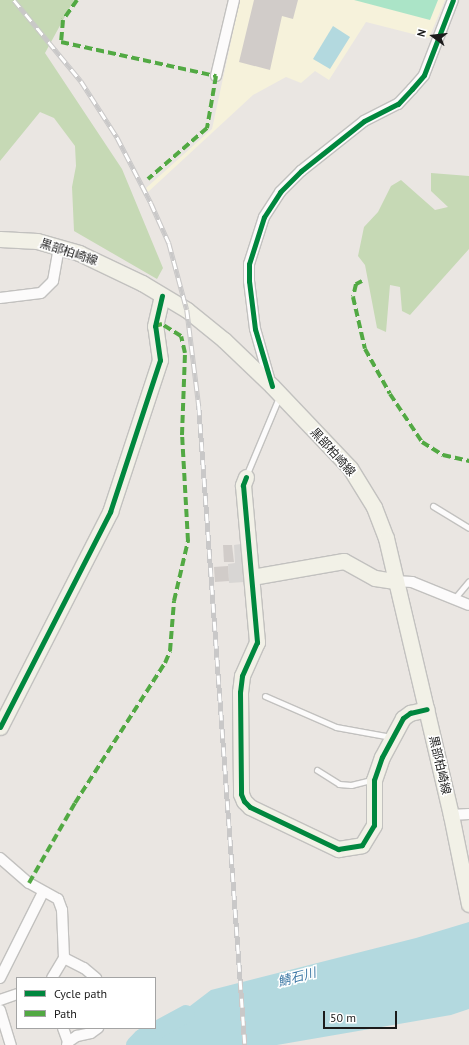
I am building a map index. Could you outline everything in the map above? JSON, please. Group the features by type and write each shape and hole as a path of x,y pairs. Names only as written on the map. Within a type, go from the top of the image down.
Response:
{"street":[{"path":"216,76 234,0"},
{"path":"276,391 255,329 249,281 249,264 264,216 280,192 301,171 364,121 398,104 412,89 424,75 454,0"},
{"name":"黒部柏崎線","path":"0,239 37,241 95,259 142,283 187,310 217,334 276,391 350,468 369,498 386,538 395,581 427,709 469,904"},
{"path":"0,298 41,293 53,281 59,247"},
{"path":"0,727 110,512 160,360 155,326 162,296"},
{"path":"246,477 243,485 257,642 242,676 240,692 241,794 244,801 250,807 338,849 349,849 362,845 374,825 374,780 392,737 403,718 410,712 427,709"},
{"path":"252,577 344,561 375,578 412,582 469,605"},
{"path":"451,815 469,814"},
{"path":"0,858 43,892 58,899 62,910 64,958 53,977"},
{"path":"0,978 43,892"},
{"path":"64,958 84,968 95,977"},
{"path":"0,1000 16,994"},
{"path":"0,1010 11,1045"},
{"path":"63,1029 67,1043 77,1036 91,1033 97,1029"}],"lane":[{"path":"246,477 276,391"},
{"path":"433,506 469,528"},
{"path":"454,599 469,581"},
{"path":"265,696 336,727 392,737"},
{"path":"317,770 339,784 351,785 374,780"}],"shaded area":[{"path":"240,0 445,0 429,38 366,22 329,80 315,71 301,83 286,77 253,95 148,192 146,188 212,129"},
{"path":"241,544 244,582 229,583 228,564 235,563 234,545"}],"green space":[{"path":"0,0 74,0 45,53 122,169 163,268 157,279 74,231 72,187 76,166 75,146 54,118 40,112 0,161"},
{"path":"354,0 438,0 430,20"},
{"path":"431,173 469,176 469,249 410,315 402,311 400,287 390,285 386,332 377,328 365,265 358,256 364,227 378,212 391,186 401,180 435,210 448,207 431,191"}],"water":[{"path":"333,26 350,37 330,69 313,59"},
{"path":"469,922 469,1009 451,1015 277,1045 139,1045 211,990 416,938"}],"building":[{"path":"254,0 298,0 293,19 282,16 270,70 239,62"},
{"path":"223,545 232,545 234,562 224,562"},
{"path":"228,566 229,581 215,582 214,567"}],"waterway":[{"name":"鯖石川","path":"135,1045 142,1038 186,1014"}],"railway":[{"path":"14,0 81,81 117,137 151,203 169,243 187,310 199,406 245,1045"}],"marked path":[{"path":"77,0 63,20 61,42 216,76 207,128 148,179"},
{"path":"362,281 356,284 353,297 365,349 390,394 422,442 443,455 469,461"},
{"path":"29,883 75,803 165,663 170,651 174,601 188,541 182,435 185,353 181,336 162,324 155,326"}],"cycle path":[{"path":"272,386 255,329 249,281 249,264 264,217 280,192 301,171 364,121 398,104 412,89 424,75 453,0"},
{"path":"0,727 110,512 160,360 155,326 162,296"},
{"path":"246,477 243,485 257,642 242,676 240,692 241,794 244,801 250,807 338,849 362,845 374,825 374,780 382,757 403,718 410,713 427,709"}]}
